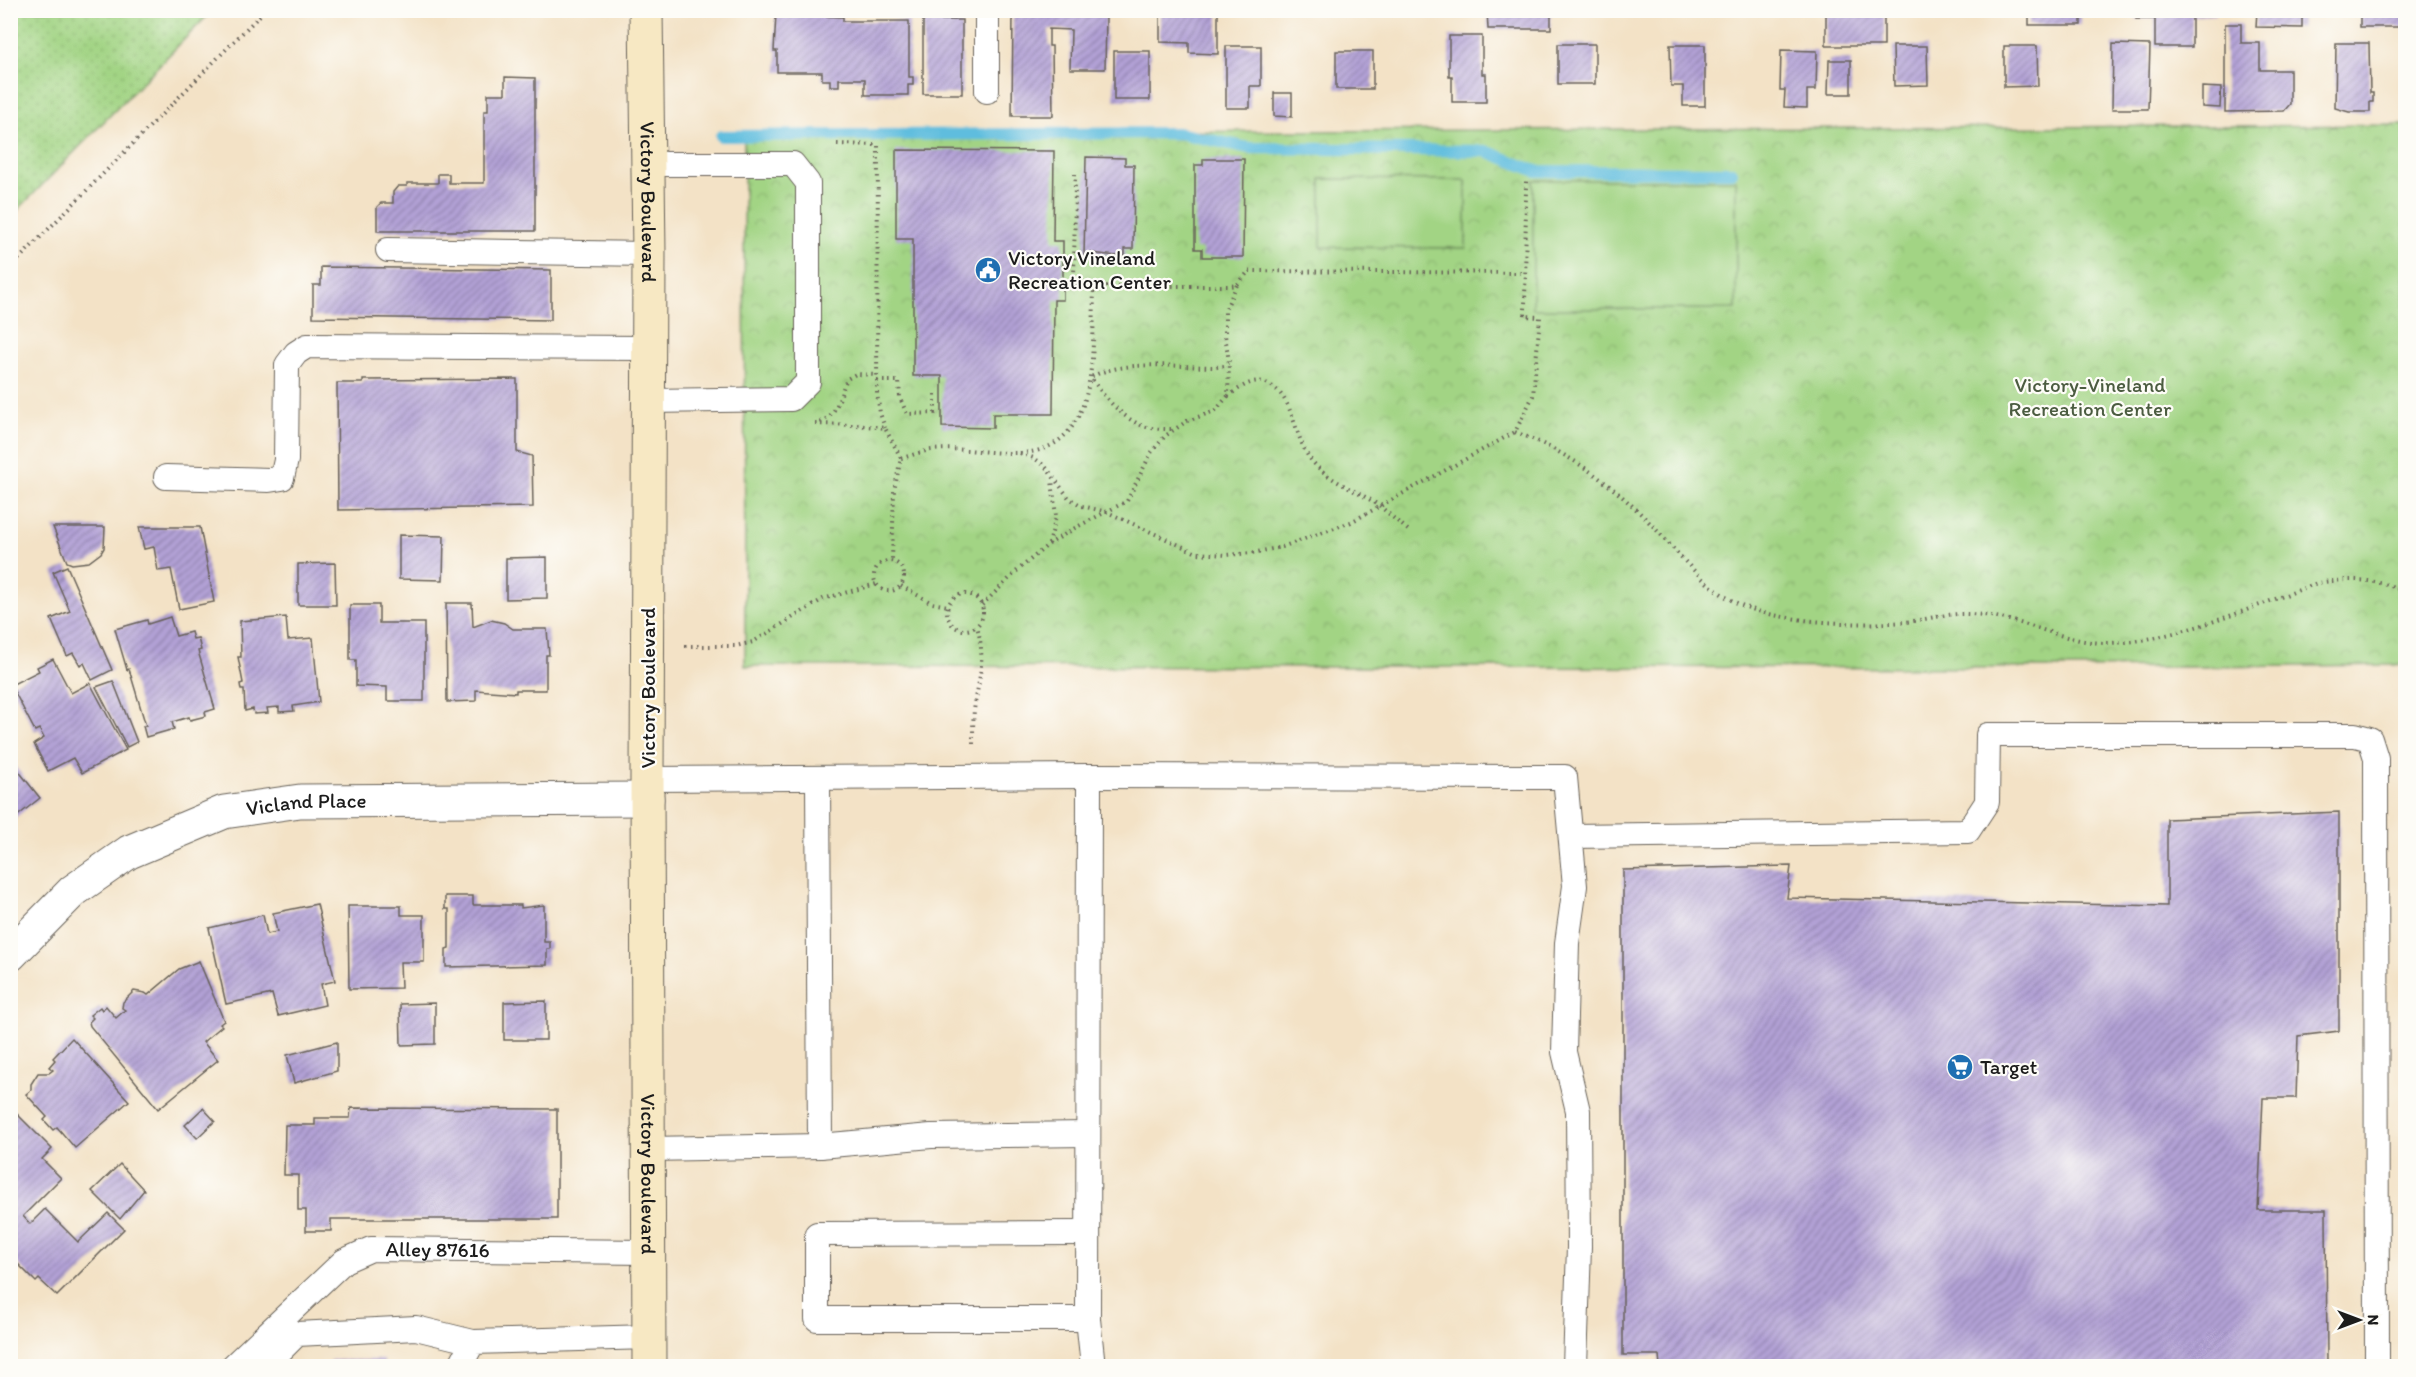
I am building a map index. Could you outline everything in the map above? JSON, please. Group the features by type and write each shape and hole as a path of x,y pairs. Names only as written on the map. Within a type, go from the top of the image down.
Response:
{"main road":[{"name":"Victory Boulevard","path":"646,10 649,254 647,789 649,1352"}],"street":[{"name":"Vicland Place","path":"10,955 73,891 129,852 224,812 300,801 647,789"}],"lane":[{"path":"987,10 987,91"},
{"path":"647,164 793,164 808,183 808,382 791,399 649,401"},
{"path":"388,250 649,254"},
{"path":"166,477 269,480 282,478 286,460 287,365 296,353 307,346 649,348"},
{"path":"1571,836 1968,831 1988,802 1988,735 2355,735 2370,739 2376,758 2377,1366"},
{"path":"1089,776 1088,1319 1093,1366"},
{"path":"647,789 818,779 1089,776 1565,777 1575,886 1567,943 1564,1052 1578,1111 1579,1247 1575,1366"},
{"path":"818,779 820,1146"},
{"path":"649,1149 820,1146 932,1136 1088,1134"},
{"path":"1088,1233 817,1234 817,1319 1088,1319"},
{"name":"Alley 87616","path":"234,1366 344,1261 371,1249 649,1252"},
{"path":"268,1366 268,1363 297,1334 416,1328 474,1342 649,1352"},
{"path":"460,1366 474,1342"}],"path":[{"path":"10,268 265,10"},
{"path":"837,144 878,145 877,381 880,413 885,428 901,458 894,490 892,561"},
{"path":"1075,174 1074,286 1237,285"},
{"path":"1020,453 1034,458 1045,466 1069,498 1082,506 1107,512 1197,553 1226,555 1252,553 1282,546 1351,522 1515,432 1533,396 1540,317 1525,316 1526,178"},
{"path":"1228,396 1229,362 1225,335 1225,310 1237,285 1249,271 1525,273"},
{"path":"901,458 932,450 1020,453 1040,451 1062,438 1081,414 1091,377 1094,286"},
{"path":"1091,377 1105,370 1127,367 1216,368 1229,362"},
{"path":"877,375 856,374 847,379 840,402 833,413 824,421 811,424 856,424 885,428"},
{"path":"1091,377 1101,392 1131,419 1150,428 1172,430"},
{"path":"877,381 899,381 900,398 907,414 935,413 936,392"},
{"path":"982,605 1049,544 1127,501 1151,453 1172,430 1187,421 1215,411 1228,396 1249,382 1264,381 1282,394 1305,450 1312,461 1323,471 1379,506 1408,530"},
{"path":"1515,432 1545,443 1596,474 1623,496 1716,591 1739,604 1762,613 1846,622 1905,622 1948,615 1986,615 2067,638 2093,642 2117,642 2156,637 2179,631 2318,584 2341,580 2366,580 2388,584 2406,592"},
{"path":"1049,544 1056,517 1052,478"},
{"path":"648,646 736,646 753,642 823,598 876,584 888,591 901,586 904,581 903,571 897,563 882,562 874,570 876,584"},
{"path":"901,586 932,603 948,606"},
{"path":"963,594 975,596 982,605 983,616 977,626 965,630 954,626 948,616 948,606 952,598 963,594"},
{"path":"972,778 974,712 983,659 977,626"}],"green space":[{"path":"10,11 212,11 11,217"},
{"name":"Victory-Vineland Recreation Center","path":"2405,125 2405,665 2072,668 745,666 744,134"},
{"path":"1321,179 1466,180 1466,248 1321,247"},
{"path":"1533,180 1736,180 1736,309 1533,309"}],"building":[{"path":"1013,10 1103,10 1103,17 1106,17 1105,69 1070,69 1071,30 1049,29 1049,46 1052,46 1053,116 1012,116"},
{"path":"1160,10 1218,10 1218,54 1189,53 1189,43 1160,42"},
{"path":"1487,10 1551,10 1551,29 1488,29"},
{"path":"1826,10 1884,10 1884,46 1826,46"},
{"path":"2029,10 2081,10 2081,25 2029,25"},
{"path":"2136,10 2216,10 2216,15 2192,16 2192,47 2155,47 2155,19 2136,19"},
{"path":"2257,10 2302,10 2302,28 2256,27"},
{"path":"2360,10 2406,10 2406,27 2360,27"},
{"path":"799,12 799,15 843,17 843,21 909,21 909,77 913,77 913,85 908,85 908,95 865,95 865,79 839,79 839,86 830,86 830,80 822,80 822,72 777,72 777,51 774,51 776,14"},
{"path":"923,20 962,20 962,94 923,94"},
{"path":"2225,24 2241,24 2241,43 2260,43 2260,70 2290,70 2290,104 2284,111 2225,112"},
{"path":"1449,36 1482,36 1482,74 1486,74 1486,102 1452,102 1452,77 1449,77"},
{"path":"2336,43 2369,43 2370,93 2373,93 2370,112 2349,112 2335,108"},
{"path":"1558,44 1595,44 1595,84 1558,84"},
{"path":"2113,44 2150,45 2148,109 2112,109"},
{"path":"1670,45 1705,45 1705,106 1683,106 1683,86 1671,86"},
{"path":"1226,46 1261,46 1261,86 1250,86 1250,108 1226,108"},
{"path":"1893,46 1927,46 1928,85 1894,86"},
{"path":"2004,46 2037,46 2038,86 2004,87"},
{"path":"1781,50 1817,51 1816,90 1807,90 1807,108 1784,107 1785,90 1780,90"},
{"path":"1114,51 1150,51 1150,100 1114,100"},
{"path":"1336,51 1373,51 1373,89 1336,89"},
{"path":"1829,60 1851,60 1851,94 1828,94"},
{"path":"505,77 535,78 535,231 377,231 377,207 381,203 393,203 393,192 398,186 407,186 407,183 438,183 438,174 449,174 449,183 484,183 484,111 488,111 488,94 505,94"},
{"path":"2202,87 2221,88 2220,108 2202,107"},
{"path":"1274,93 1292,93 1292,117 1274,116"},
{"name":"Victory Vineland Recreation Center","path":"896,150 1054,151 1053,241 1063,241 1063,300 1054,300 1053,414 993,414 993,428 942,427 942,376 913,376 913,239 896,239"},
{"path":"1086,157 1125,158 1125,165 1134,165 1133,249 1125,249 1125,257 1091,253 1084,257"},
{"path":"1203,159 1244,159 1243,257 1202,257 1202,249 1195,249 1195,165 1203,165"},
{"path":"321,267 551,270 551,320 313,317 313,285 321,285"},
{"path":"517,379 517,452 532,456 533,507 338,510 337,383 363,383 363,380"},
{"path":"53,527 105,527 104,548 89,562 72,564 67,562"},
{"path":"139,527 200,527 214,602 179,609 171,569 158,571 154,547 144,549"},
{"path":"399,535 444,536 443,580 399,579"},
{"path":"547,557 547,598 506,599 506,558"},
{"path":"335,563 336,605 298,605 298,564"},
{"path":"67,566 112,670 92,680 84,663 80,665 73,653 67,656 51,619 70,611 53,572"},
{"path":"446,603 472,603 473,627 491,620 504,623 513,629 547,629 549,655 546,655 546,690 516,690 516,693 476,690 476,701 447,702"},
{"path":"350,605 379,605 379,623 424,623 424,701 387,701 387,687 356,686 356,660 350,660"},
{"path":"170,617 176,636 191,632 193,639 198,638 201,650 198,651 215,709 205,712 206,716 190,720 189,717 172,722 174,729 146,737 143,726 146,726 115,629 147,620 148,624"},
{"path":"286,617 288,640 313,638 319,702 293,706 294,711 279,712 279,707 267,708 268,713 254,714 253,709 245,711 238,657 241,657 240,621"},
{"path":"53,659 71,693 90,683 126,750 82,773 73,758 48,771 34,744 44,738 39,729 35,731 11,685 39,671 37,667"},
{"path":"113,681 137,742 127,747 96,687"},
{"path":"10,760 40,798 11,821 10,820"},
{"name":"Target","path":"2339,812 2339,1031 2298,1036 2296,1098 2263,1098 2258,1210 2326,1210 2327,1366 1660,1366 1659,1355 1623,1355 1623,870 1791,866 1787,898 2167,906 2167,819"},
{"path":"445,896 473,896 473,905 521,905 521,908 544,905 544,942 550,942 550,949 547,949 547,965 446,967 446,949 449,948 449,909 445,909"},
{"path":"317,904 335,981 321,984 325,1005 278,1016 272,994 226,1004 209,928 263,915 267,934 277,932 273,913"},
{"path":"348,906 401,906 401,915 424,915 424,962 400,962 401,988 349,989"},
{"path":"199,961 224,1021 220,1024 222,1026 203,1042 218,1060 158,1109 90,1026 89,1022 93,1018 90,1015 100,1007 102,1010 106,1006 116,1018 125,1010 122,1008 123,1002 134,991 148,995 179,969"},
{"path":"546,1001 546,1040 504,1040 504,1002"},
{"path":"435,1003 435,1044 401,1045 400,1004"},
{"path":"72,1038 129,1101 75,1148 57,1127 53,1130 44,1120 47,1117 26,1094 31,1090 31,1084 38,1073 49,1073 53,1070 49,1067 55,1060 53,1058"},
{"path":"337,1042 337,1071 294,1083 287,1055"},
{"path":"10,1107 52,1149 42,1159 61,1178 23,1216 30,1224 45,1209 78,1242 108,1213 124,1229 57,1296 39,1279 36,1282 10,1256"},
{"path":"203,1108 215,1121 197,1138 185,1125"},
{"path":"351,1108 557,1109 557,1219 331,1219 331,1231 306,1231 306,1210 298,1210 298,1175 284,1175 285,1125 315,1125 315,1118 350,1118"},
{"path":"120,1164 144,1190 120,1219 92,1191"},
{"path":"331,1360 384,1360 384,1366 332,1366"}],"waterway":[{"path":"721,136 1178,133 1249,148 1486,151 1536,171 1732,172"}],"place":[{"name":"Victory Vineland Recreation Center","path":"988,270"},
{"name":"Target","path":"1960,1067"}]}
